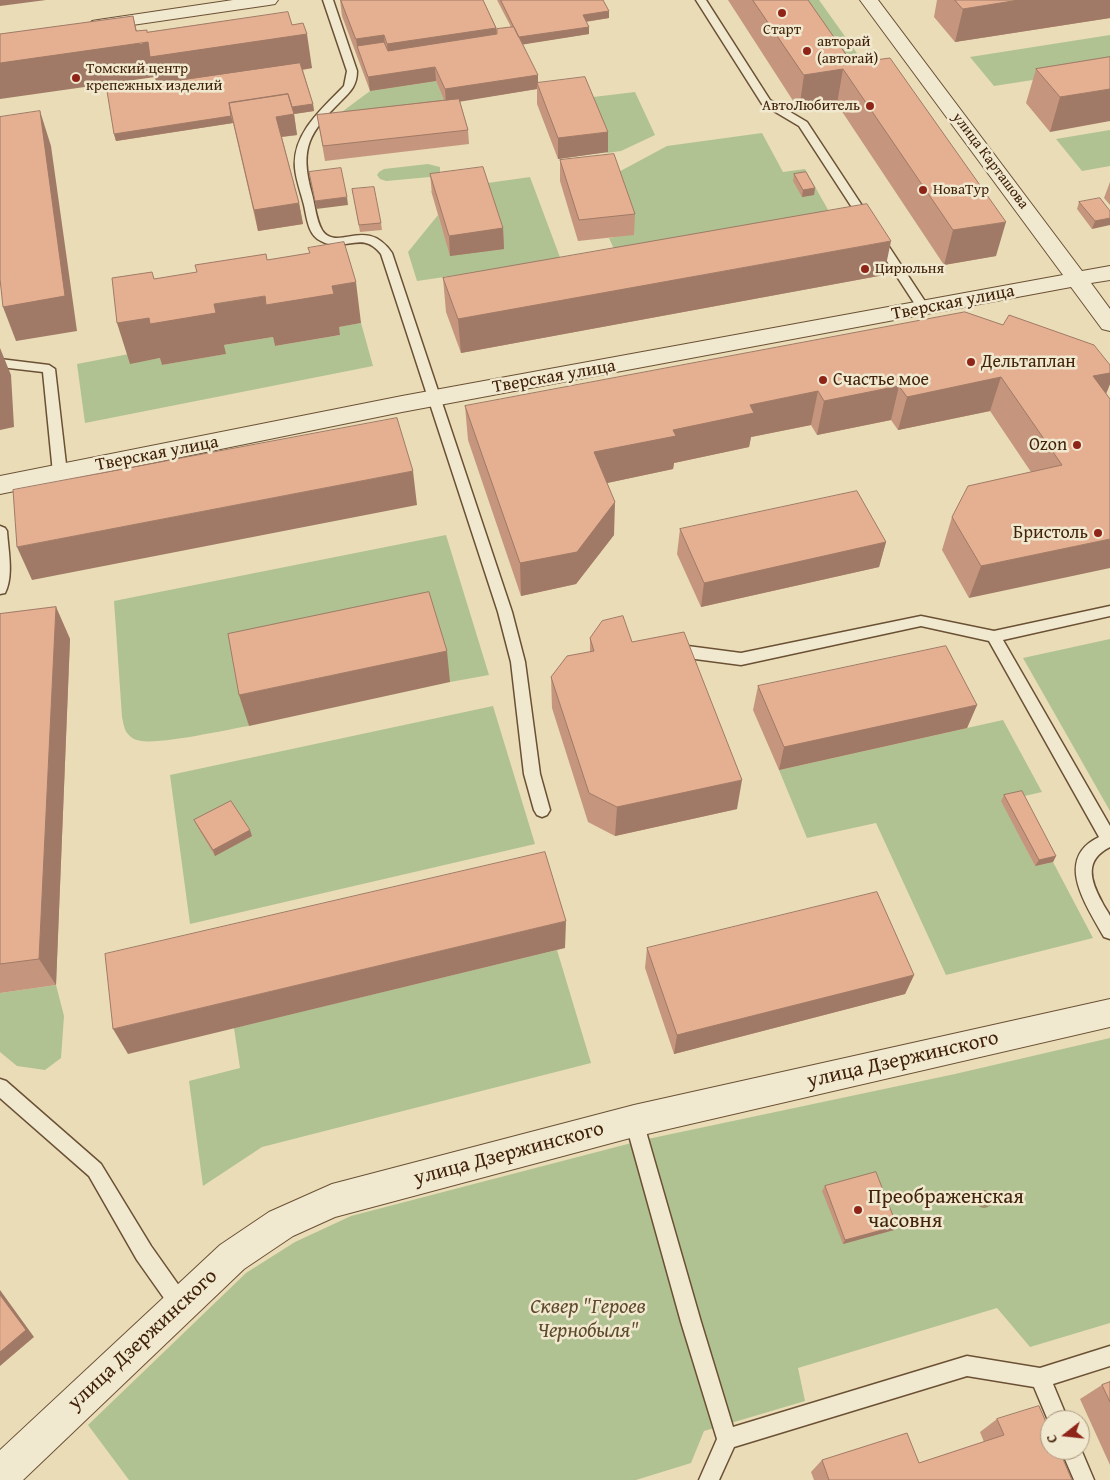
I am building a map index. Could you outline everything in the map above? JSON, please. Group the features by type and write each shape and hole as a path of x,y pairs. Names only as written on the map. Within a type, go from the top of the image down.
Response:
{"street":[{"name":"улица Карташова","path":"869,0 1110,324"},
{"path":"78,27 258,1"},
{"name":"Тверская улица","path":"0,485 434,398 924,309 1110,273"},
{"name":"улица Дзержинского","path":"0,1476 180,1304 232,1257 281,1224 332,1201 634,1121 1110,1013"}],"lane":[{"path":"328,0 352,71 352,80 349,87 307,134 300,158 314,227 319,236 330,241 370,238 379,242 386,253 505,612 518,662 532,774 542,810"},
{"path":"701,0 766,102 803,124 924,309"},
{"path":"0,363 49,369 60,473"},
{"path":"0,531 2,573 0,589"},
{"path":"662,654 680,651 741,659 921,621 994,636 1110,611"},
{"path":"994,636 1110,839 1088,851 1083,862 1083,874 1087,886 1110,932"},
{"path":"0,1087 94,1170 144,1253 180,1304"},
{"path":"634,1121 691,1322 727,1439 710,1480"},
{"path":"727,1439 967,1366 1040,1378 1110,1356"},
{"path":"1040,1378 1054,1410"},
{"path":"1075,1460 1084,1480"}],"green space":[{"path":"794,0 819,0 879,84 855,88"},
{"path":"1110,35 1110,68 994,86 970,57"},
{"path":"436,81 446,104 319,129 370,91"},
{"path":"635,92 655,135 621,151 607,153 585,98"},
{"path":"1110,130 1110,166 1082,171 1056,139"},
{"path":"762,133 783,172 805,169 831,215 614,249 609,238 634,234 613,175 667,146"},
{"path":"428,164 440,167 440,173 430,177 386,181 380,179 377,175 384,169"},
{"path":"530,177 561,260 417,281 408,252 438,215 451,256 484,187 432,194 431,191"},
{"path":"361,323 373,366 85,423 77,364 129,354 130,363 161,358 162,365 225,354 224,345 273,337 275,346 340,335 338,327"},
{"path":"446,535 489,675 450,682 237,666 249,726 171,740 155,741 134,739 127,732 122,717 114,601"},
{"path":"1110,639 1110,811 1023,658"},
{"path":"493,706 535,844 190,924 170,775"},
{"path":"1003,720 1042,792 1002,801 1035,866 1053,862 1093,938 946,975 876,823 807,838 779,770"},
{"path":"557,950 591,1063 262,1147 203,1186 189,1081 240,1068 234,1028"},
{"path":"56,985 64,1016 61,1058 45,1070 17,1066 0,1052 0,993"},
{"name":"Сквер \"Героев Чернобыля\"","path":"1110,1038 1110,1323 1030,1347 997,1308 798,1368 805,1401 704,1431 691,1463 636,1480 129,1480 88,1425 246,1273 295,1242 351,1216 643,1140 955,1074"}],"building":[{"path":"341,0 483,0 496,28 387,44 384,35 356,39"},
{"path":"501,0 603,0 609,11 583,15 589,27 519,37"},
{"path":"753,0 808,0 852,63 890,58 1006,222 953,230 843,69 804,75"},
{"path":"955,0 1019,0 963,9"},
{"path":"288,12 292,25 303,23 307,34 150,57 148,42 0,63 0,34 133,16 136,31 147,30 147,32"},
{"path":"514,27 538,75 445,89 435,67 368,77 357,46 384,42 388,51 497,34 497,29"},
{"path":"1110,57 1110,89 1060,97 1036,69"},
{"path":"300,63 313,104 292,107 288,94 229,103 231,116 114,134 107,91"},
{"path":"585,77 608,132 558,138 537,83"},
{"path":"288,94 294,114 276,117 299,203 254,210 229,103"},
{"path":"459,99 468,130 323,146 317,115"},
{"path":"40,111 65,296 3,307 0,279 0,117"},
{"path":"614,154 635,214 579,220 560,160"},
{"path":"483,167 503,228 449,236 430,174"},
{"path":"341,168 347,197 315,201 309,172"},
{"path":"806,172 815,188 803,190 794,174"},
{"path":"374,187 381,223 359,225 352,189"},
{"path":"1100,198 1110,211 1110,218 1095,221 1079,202"},
{"path":"867,204 891,241 458,319 443,278"},
{"path":"344,242 356,282 332,286 334,294 266,305 265,296 214,304 216,313 150,324 149,318 117,323 112,278 152,272 154,279 197,272 195,265 266,254 267,260 310,253 308,248"},
{"path":"965,312 1003,325 1009,315 1094,345 1110,365 1110,373 1093,376 1110,399 1110,539 981,566 952,517 968,486 1062,465 1001,377 907,397 899,386 824,401 818,391 750,405 754,413 673,430 676,436 594,452 615,502 577,552 520,563 465,406"},
{"path":"397,418 413,471 17,547 13,490"},
{"path":"857,491 886,542 704,583 680,529"},
{"path":"429,592 447,651 239,695 228,634"},
{"path":"56,607 39,959 0,964 0,614"},
{"path":"623,616 632,642 684,632 742,780 617,807 589,793 551,677 567,656 594,651 590,638 602,621"},
{"path":"946,646 977,705 784,747 758,686"},
{"path":"1022,791 1056,856 1039,860 1004,795"},
{"path":"231,801 250,830 213,850 194,820"},
{"path":"545,852 566,921 113,1029 105,954"},
{"path":"877,892 914,975 677,1035 647,948"},
{"name":"Преображенская часовня","path":"876,1172 897,1226 845,1240 825,1186"},
{"path":"0,1295 26,1330 0,1352"},
{"path":"1110,1382 1110,1402 1102,1385"},
{"path":"1039,1406 1041,1410 1040,1460 1063,1460 1072,1480 829,1480 822,1460 907,1433 919,1463 1004,1435 997,1419"}],"place":[{"name":"Старт","path":"782,13"},
{"name":"авторай (автоrай)","path":"807,51"},
{"name":"Томский центр крепежных изделий","path":"76,78"},
{"name":"АвтоЛюбитель","path":"870,106"},
{"name":"НоваТур","path":"923,190"},
{"name":"Цирюльня","path":"865,269"},
{"name":"Дельтаплан","path":"971,362"},
{"name":"Счастье мое","path":"823,380"},
{"name":"Ozon","path":"1077,445"},
{"name":"Бристоль","path":"1098,533"},
{"name":"Преображенская часовня","path":"858,1210"}]}
